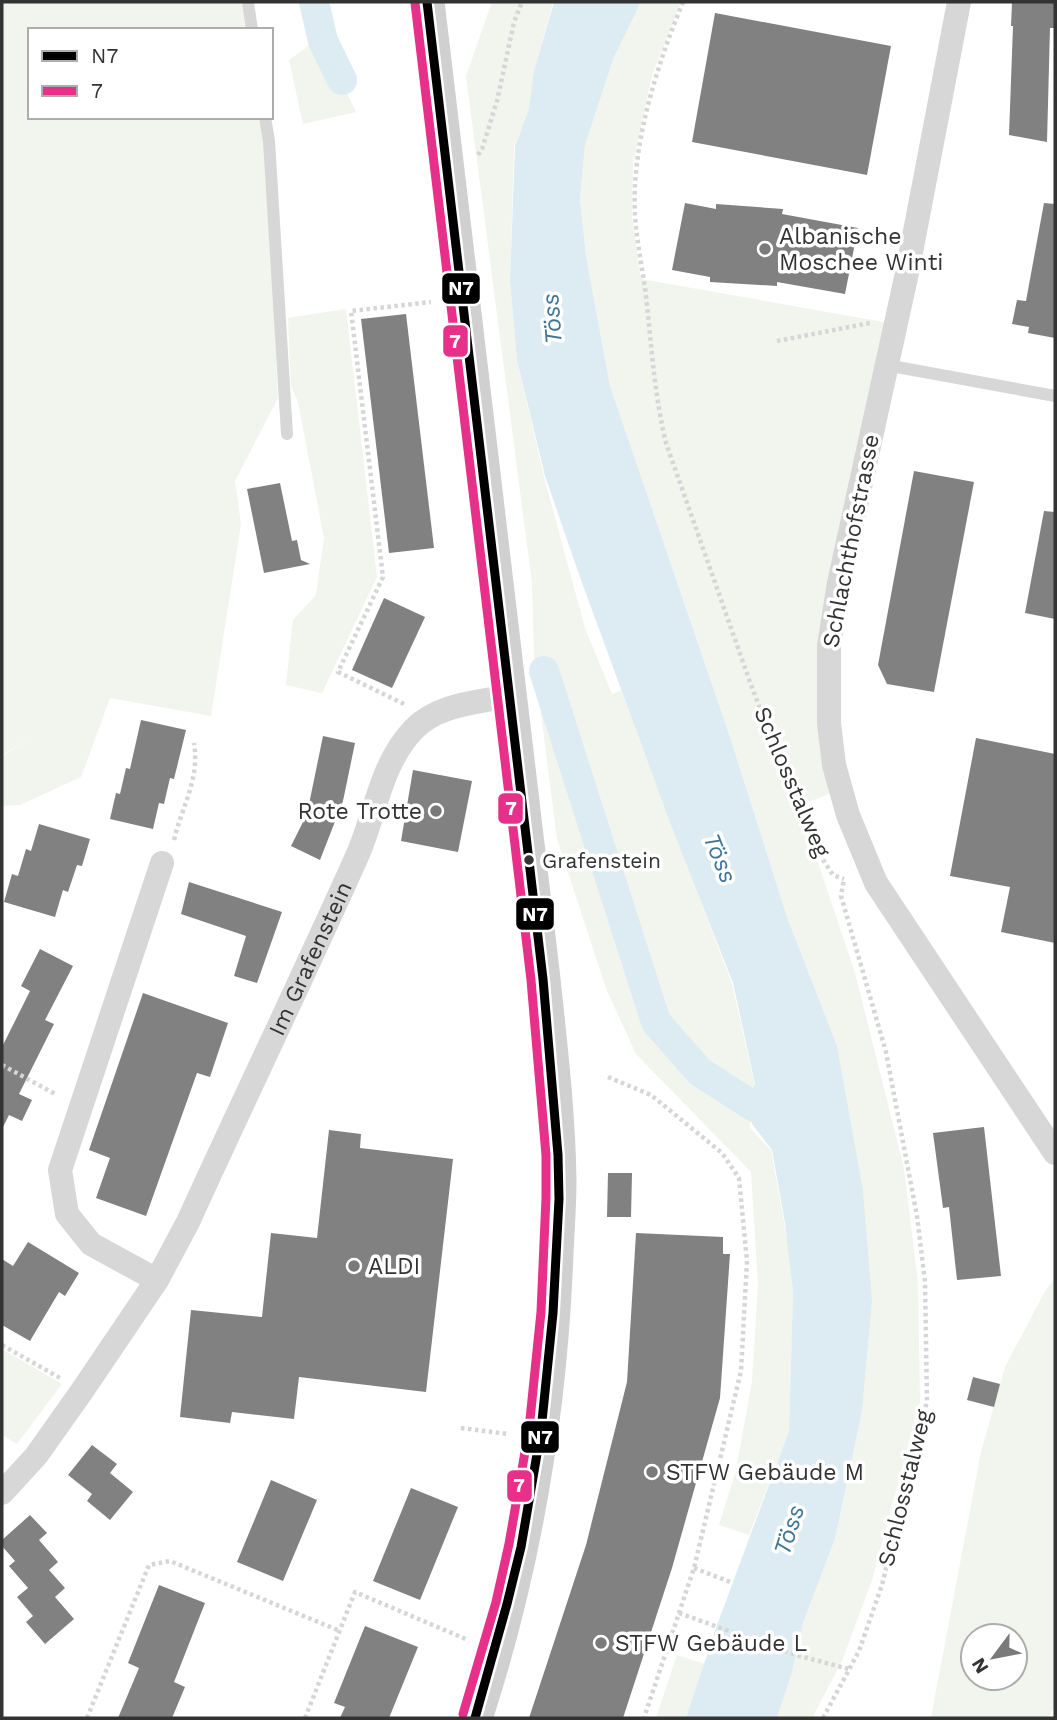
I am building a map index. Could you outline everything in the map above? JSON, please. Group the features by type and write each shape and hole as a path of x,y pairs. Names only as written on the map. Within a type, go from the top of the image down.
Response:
{"main road":[{"path":"427,2 552,1066 559,1181 551,1344 541,1438 521,1546 496,1653 475,1718"}],"street":[{"name":"Schlachthofstrasse","path":"959,2 907,273 839,583 829,646 828,683 834,765 848,815 876,883 1055,1153"},
{"name":"Im Grafenstein","path":"2,1493 36,1456 158,1280 188,1222 359,851 396,752 415,728 430,716 448,708 508,696"},
{"path":"158,1280 91,1244 67,1214 60,1170 162,863"}],"lane":[{"path":"248,2 252,28"},
{"path":"265,119 269,141 287,434"},
{"path":"886,365 1055,396"}],"path":[{"path":"471,163 482,149 497,101 514,22 522,2"},
{"name":"Schlosstalweg","path":"683,2 648,104 636,165 635,215 658,408 666,443 772,740 814,846 833,875 844,879 841,896 886,1052 917,1216 925,1282 927,1401 882,1585 859,1651 823,1718"},
{"path":"430,716 338,672 383,577 351,311 436,301"},
{"path":"777,341 870,323"},
{"path":"173,840 193,782 197,761 194,743"},
{"path":"2,1065 80,1107"},
{"path":"608,1077 651,1095 722,1153 739,1178 747,1261 741,1371 694,1568 644,1718"},
{"path":"2,1345 61,1378"},
{"path":"461,1428 516,1435"},
{"path":"87,1718 149,1565 170,1561 340,1631"},
{"path":"694,1568 733,1583"},
{"path":"305,1718 355,1592 473,1643"},
{"path":"679,1613 796,1655 849,1669"}],"shaded area":[{"path":"2,2 248,2 252,28 28,28 28,119 265,119 278,398 235,481 241,524 211,716 110,698 81,777 20,805 2,806 2,756 34,736 2,755"},
{"path":"301,2 313,2 322,42 356,112 303,124 289,60 310,45"},
{"path":"492,2 553,2 534,72 529,110 514,147 510,283 517,360 544,477 585,628 612,694 621,690 732,984 755,1086 750,1089 750,1128 771,1150 790,1255 793,1290 789,1431 749,1535 719,1525 736,1470 752,1382 758,1285 751,1172 636,1054 607,991 557,839 534,658 532,583 466,76"},
{"path":"641,2 681,2 652,76 633,164 632,216 641,279 895,324 839,583 841,789 799,806 855,973 904,1168 918,1283 920,1402 872,1580 842,1661 812,1718 777,1718 792,1672 803,1623 835,1539 862,1411 872,1302 837,1046 787,917 730,737 610,386 586,256 580,199 585,145 614,57"},
{"path":"346,309 377,577 322,693 286,685 293,620 316,595 324,538 298,402 291,386 288,318"},
{"path":"1055,1277 1055,1706 1048,1718 931,1718 981,1452 1005,1367"},
{"path":"2,1349 62,1384 17,1444 2,1435"},
{"path":"677,1655 705,1664 686,1718 656,1718"}],"water":[{"name":"Töss","path":"554,2 641,2 614,57 585,145 580,199 586,256 610,386 730,737 787,917 837,1046 863,1191 872,1302 862,1411 835,1539 803,1623 792,1672 777,1718 686,1718 717,1625 789,1431 793,1291 785,1223 772,1150 752,1124 750,1092 755,1084 733,983 671,825 581,580 545,476 517,360 510,282 515,146 529,109 534,71"}],"building":[{"path":"1012,2 1055,2 1055,28 1050,28 1047,142 1009,135"},
{"path":"715,13 891,46 867,175 692,142"},
{"name":"Albanische Moschee Winti","path":"685,203 716,209 716,204 783,209 782,214 858,228 845,294 777,282 777,286 710,282 710,277 672,270"},
{"path":"1044,203 1055,204 1055,338 1028,333 1029,327 1012,324 1017,300 1026,301"},
{"path":"406,314 434,548 389,553 361,319"},
{"path":"914,471 974,482 934,692 887,684 878,665"},
{"path":"280,483 292,541 297,540 301,560 310,564 264,573 247,489"},
{"path":"1044,511 1055,512 1055,619 1025,613"},
{"path":"384,598 425,617 392,688 352,670"},
{"path":"141,720 186,730 174,779 170,778 164,804 159,803 153,829 110,819 126,768 130,769"},
{"path":"323,736 355,743 343,801 320,860 291,846 307,814"},
{"path":"976,738 1055,754 1055,943 1001,932 1010,887 950,876"},
{"name":"Rote Trotte","path":"413,770 472,781 458,852 401,841"},
{"path":"39,824 90,839 82,866 77,865 68,892 63,890 55,917 4,902 12,874 18,876 26,849 31,851"},
{"path":"189,882 282,912 257,983 234,976 246,936 181,914"},
{"path":"40,949 73,966 45,1020 54,1024 19,1094 32,1100 22,1121 9,1115 2,1129 2,1047 30,991 21,986"},
{"path":"143,993 228,1023 210,1077 197,1073 146,1216 96,1198 110,1158 89,1150"},
{"path":"984,1127 1001,1276 957,1280 949,1207 943,1208 933,1133"},
{"name":"ALDI","path":"329,1130 361,1134 360,1148 453,1159 426,1392 299,1377 294,1419 232,1412 230,1423 180,1417 191,1310 262,1317 271,1233 317,1238"},
{"path":"608,1173 632,1173 631,1217 607,1217"},
{"name":"STFW Gebäude M","path":"636,1233 723,1237 723,1254 730,1254 720,1398 672,1568 623,1718 529,1718 586,1545 627,1382"},
{"path":"28,1242 79,1273 65,1296 59,1292 30,1341 2,1325 2,1259 13,1266"},
{"path":"973,1377 1000,1384 994,1407 967,1400"},
{"path":"92,1445 117,1464 110,1473 133,1492 110,1520 87,1501 92,1494 68,1475"},
{"path":"271,1480 317,1500 283,1581 237,1562"},
{"path":"411,1488 458,1507 420,1600 373,1581"},
{"path":"30,1515 47,1533 39,1540 58,1562 49,1570 65,1588 55,1597 74,1619 45,1644 26,1622 33,1616 17,1597 28,1588 9,1566 15,1561 2,1546 2,1540"},
{"path":"159,1585 205,1603 174,1682 185,1687 172,1718 118,1718 139,1668 128,1663"},
{"path":"365,1626 418,1647 389,1718 340,1718 345,1707 334,1703"}],"waterway":[{"path":"314,2 323,41 342,80"},
{"path":"544,671 656,1022 700,1072 753,1106 787,1123"}],"transit line":[{"name":"N7","path":"427,2 543,979 558,1155 559,1199 553,1313 541,1431 521,1547 475,1718"},
{"name":"7","path":"415,3 531,980 546,1155 541,1312 529,1429 496,1602 463,1714"}],"place":[{"name":"Albanische Moschee Winti","path":"765,249"},
{"name":"Rote Trotte","path":"436,811"},
{"name":"Grafenstein","path":"529,860"},
{"name":"ALDI","path":"354,1266"},
{"name":"STFW Gebäude M","path":"652,1472"},
{"name":"STFW Gebäude L","path":"601,1643"}]}
